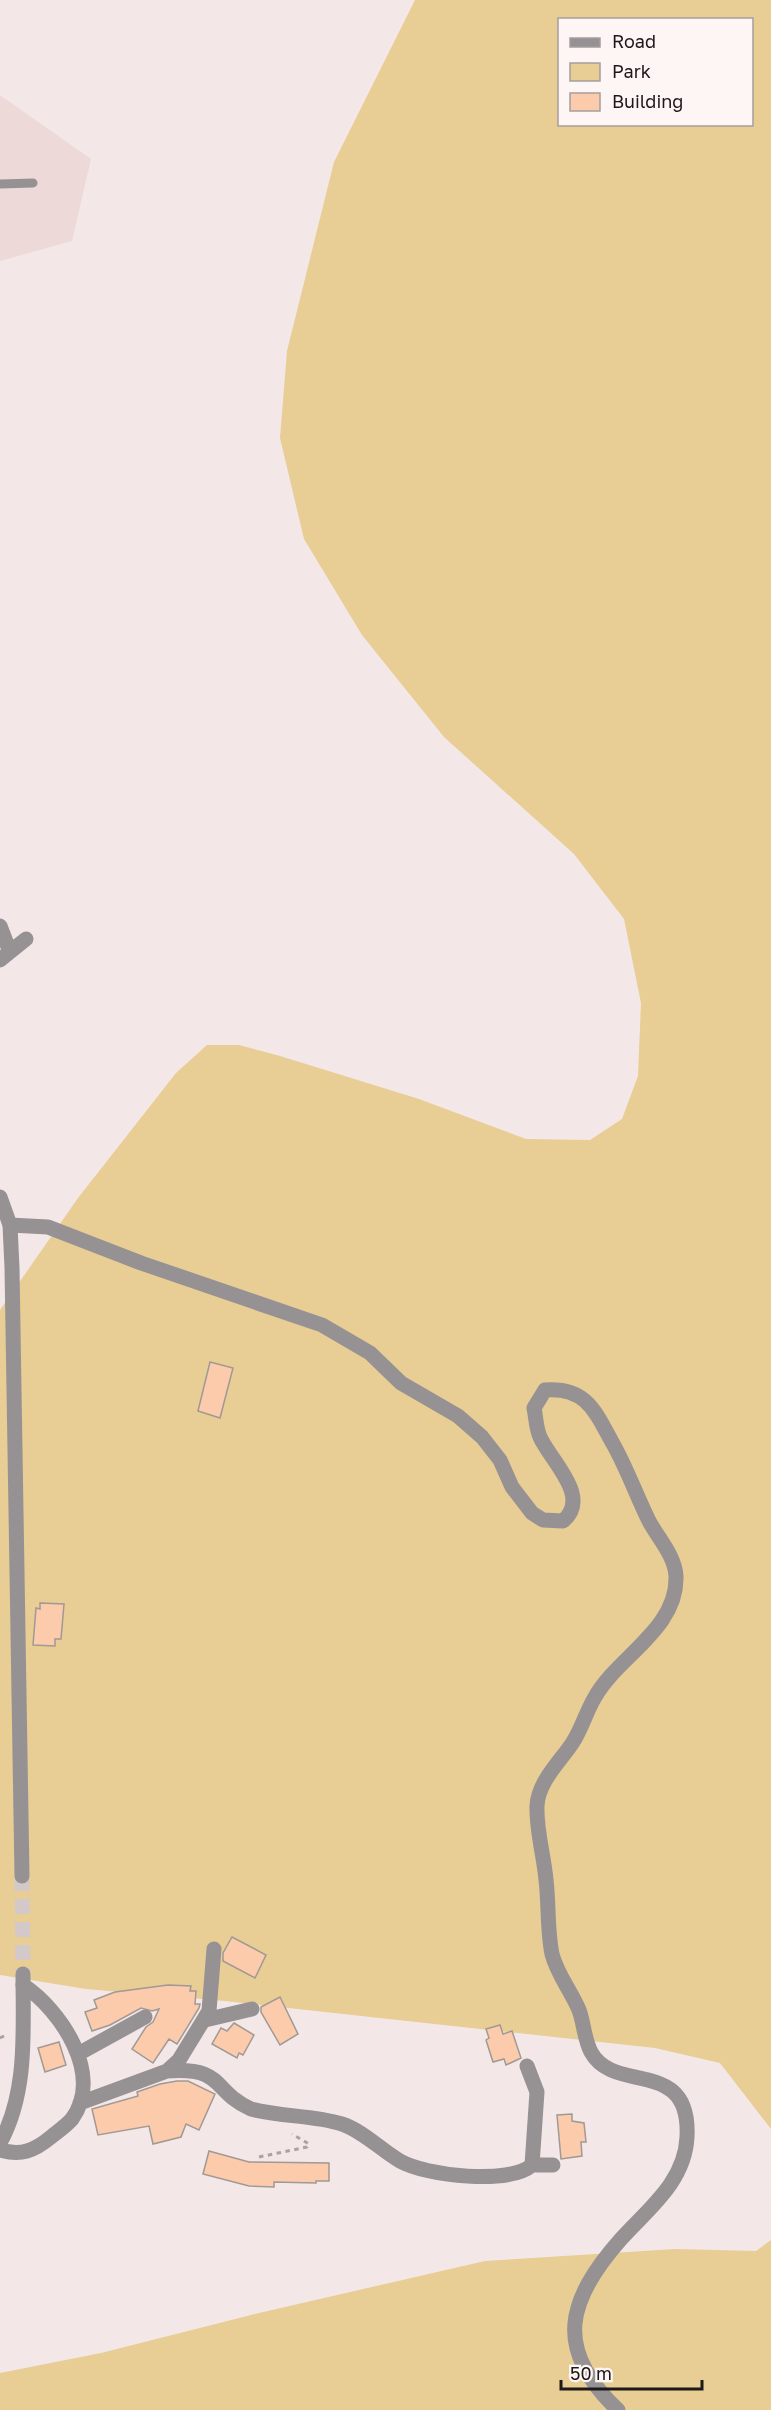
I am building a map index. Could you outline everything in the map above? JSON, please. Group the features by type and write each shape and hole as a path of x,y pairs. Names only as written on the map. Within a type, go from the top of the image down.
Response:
{"street":[{"path":"0,926 5,956 26,939"},
{"path":"0,1197 6,1222 21,1876"},
{"path":"6,1222 48,1227 141,1263 322,1325 370,1353 401,1383 458,1416 482,1437 500,1460 512,1487 532,1514 543,1520 563,1521 570,1516 573,1500 563,1471 540,1436 534,1408 545,1390 577,1394 587,1401 624,1464 649,1520 671,1558 676,1575 672,1599 654,1631 609,1677 595,1697 581,1728 549,1775 537,1804 552,1954 578,2010 591,2052 600,2062 614,2071 659,2083 674,2093 684,2108 687,2137 679,2169 663,2197 622,2238 595,2272 574,2317 579,2357 596,2386 618,2410"},
{"path":"167,2071 179,2060 205,2020 208,2011 214,1949"},
{"path":"0,2144 11,2123 18,2092 23,2042 23,1979 60,2020 78,2054 82,2071 80,2103 71,2119 30,2151 21,2153 0,2150"},
{"path":"205,2020 252,2009"},
{"path":"78,2054 146,2017"},
{"path":"527,2066 537,2092 532,2165"},
{"path":"80,2103 167,2071 186,2070 212,2076 239,2103 251,2109 343,2124 400,2162 426,2171 471,2175 510,2174 524,2172 532,2165 553,2165"}],"lane":[{"path":"0,184 33,183"}],"path":[{"path":"259,2157 308,2147 309,2144 290,2133"}],"shaded area":[{"path":"0,95 91,159 72,241 0,261"}],"green space":[{"path":"415,0 771,0 771,2129 720,2063 655,2048 225,2001 86,1989 0,1975 0,1310 78,1198 176,1073 207,1045 239,1045 280,1056 419,1099 526,1139 590,1140 622,1119 638,1076 641,1003 624,919 574,854 444,737 362,635 304,539 280,438 287,351 334,162"},
{"path":"771,2240 771,2410 0,2410 0,2373 101,2353 259,2313 485,2261 675,2249 756,2251"}],"building":[{"path":"210,1362 233,1368 220,1418 198,1411"},
{"path":"40,1603 64,1604 61,1639 55,1639 55,1646 33,1645 36,1608 40,1609"},
{"path":"232,1937 266,1955 255,1978 223,1961 223,1953"},
{"path":"168,1985 191,1986 190,1991 196,1991 195,2004 200,2004 177,2044 169,2039 153,2063 132,2049 146,2027 153,2022 159,2009 152,2011 141,2008 110,2025 92,2031 85,2012 97,2008 94,2000 115,1992"},
{"path":"280,1997 298,2034 280,2045 261,2012 261,2007"},
{"path":"234,2023 254,2035 243,2055 239,2053 237,2058 212,2044 221,2028 227,2031"},
{"path":"500,2025 503,2034 512,2031 521,2058 506,2065 504,2059 493,2062 486,2040 489,2038 486,2029"},
{"path":"59,2042 66,2065 45,2072 38,2048"},
{"path":"188,2081 215,2094 199,2130 186,2124 181,2137 153,2144 149,2126 98,2135 92,2109 138,2096 137,2092 160,2084"},
{"path":"572,2114 572,2121 584,2123 586,2142 581,2142 582,2156 561,2159 557,2115"},
{"path":"209,2151 249,2162 329,2163 329,2181 274,2182 274,2187 249,2186 203,2174"}],"tunnel":[{"path":"22,1876 23,1974"}]}
